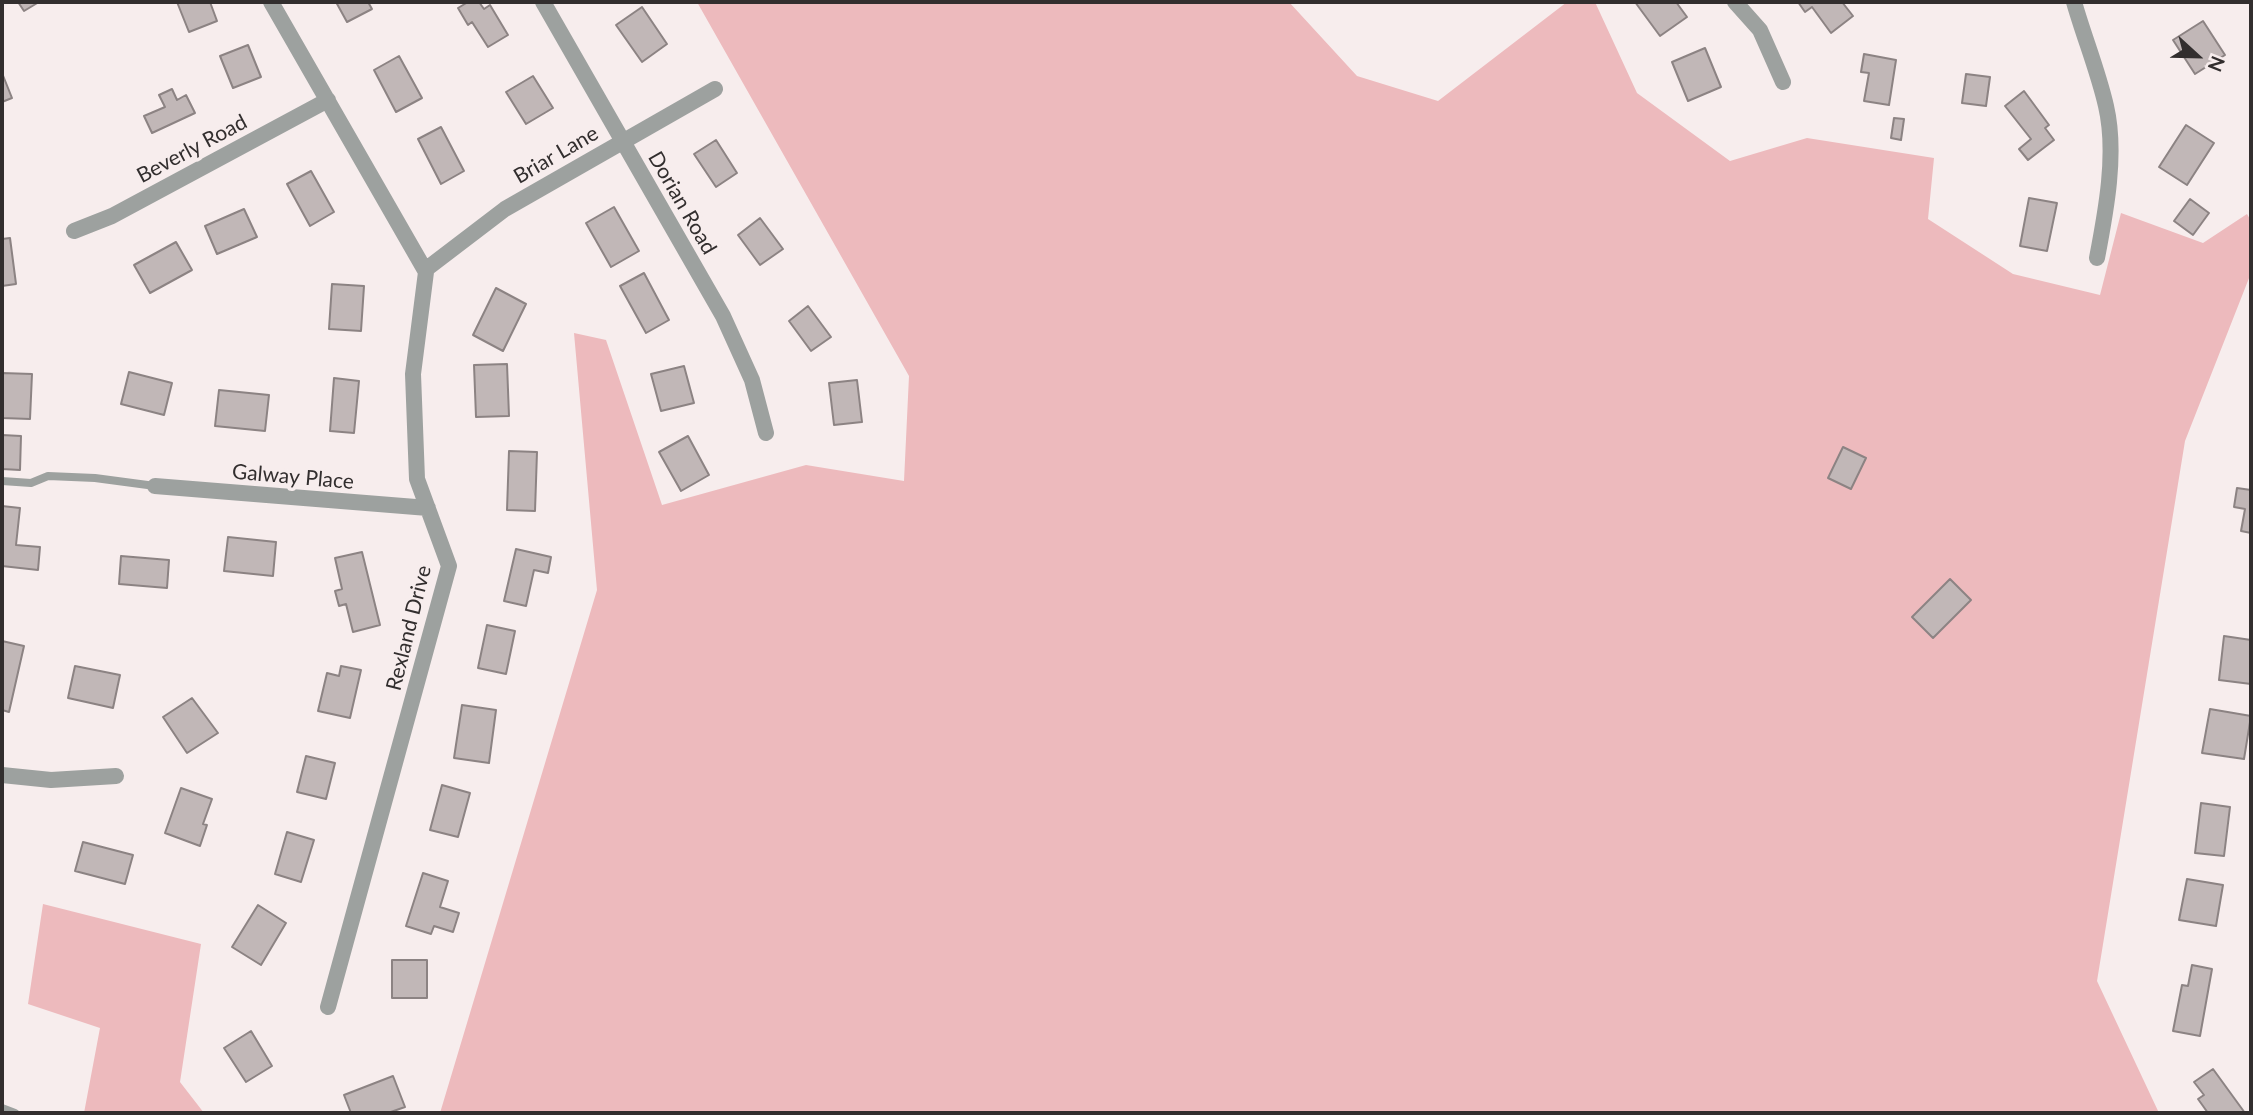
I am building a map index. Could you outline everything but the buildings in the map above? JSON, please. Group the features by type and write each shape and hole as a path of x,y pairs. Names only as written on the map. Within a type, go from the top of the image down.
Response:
{"street":[{"path":"271,2 425,270"},
{"name":"Dorian Road","path":"543,2 723,316 752,380 766,433"},
{"path":"1735,2 1760,30 1783,82"},
{"path":"2074,2 2107,108 2108,160 2104,220 2097,258"},
{"name":"Briar Lane","path":"425,270 505,209 715,89"},
{"name":"Beverly Road","path":"74,231 112,215 328,100"},
{"name":"Rexland Drive","path":"328,1007 449,566 417,479 412,374 425,270"},
{"name":"Galway Place","path":"155,486 428,508"},
{"path":"2,775 51,780 116,776"}],"lane":[{"path":"2,481 31,483 48,476 95,478 155,486"},
{"path":"2,1108 15,1113"}],"shaded area":[{"path":"697,2 1289,2 1357,76 1438,101 1567,2 1595,2 1637,93 1730,161 1807,138 1934,158 1928,219 2013,274 2100,295 2121,213 2203,243 2247,214 2251,221 2251,273 2185,441 2097,981 2159,1113 440,1113 597,590 574,333 606,340 662,505 806,465 904,481 909,376"},
{"path":"43,904 201,944 180,1082 204,1113 84,1113 100,1028 28,1004"}]}
